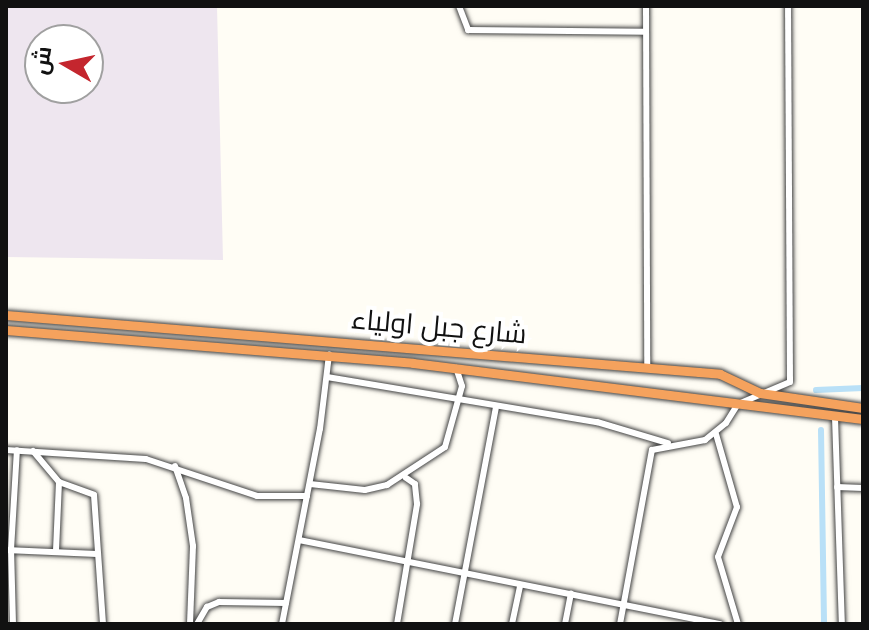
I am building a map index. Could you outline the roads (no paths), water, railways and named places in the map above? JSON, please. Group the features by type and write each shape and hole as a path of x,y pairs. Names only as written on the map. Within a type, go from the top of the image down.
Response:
{"highway":[{"name":"شارع جبل اولياء","path":"6,315 720,374 760,393 863,408"},
{"name":"شارع جبل اولياء","path":"6,330 456,368 863,419"}],"street":[{"path":"459,6 468,30 646,32"},
{"path":"646,6 647,367"},
{"path":"620,624 652,450 668,443 716,434 738,404 790,382 788,6"},
{"path":"282,624 310,484 329,355"},
{"path":"310,484 365,490 406,478 413,465 445,447 462,379 456,368"},
{"path":"327,377 597,422 668,443"},
{"path":"455,624 496,406"},
{"path":"835,417 842,624"},
{"path":"716,434 737,507 718,557 738,624"},
{"path":"6,450 175,466 257,496 307,496"},
{"path":"13,624 8,550 17,450"},
{"path":"33,451 59,482 94,495 103,624"},
{"path":"175,466 186,498 193,546 190,624"},
{"path":"397,624 417,504 415,484 406,478"},
{"path":"56,552 59,482"},
{"path":"837,487 863,488"},
{"path":"299,540 624,604 696,622 721,624"},
{"path":"8,550 97,554"},
{"path":"512,624 520,585"},
{"path":"565,624 571,594"},
{"path":"197,624 207,607 219,602 286,603"}],"waterway":[{"path":"816,390 863,388"},
{"path":"821,430 824,624"}]}
